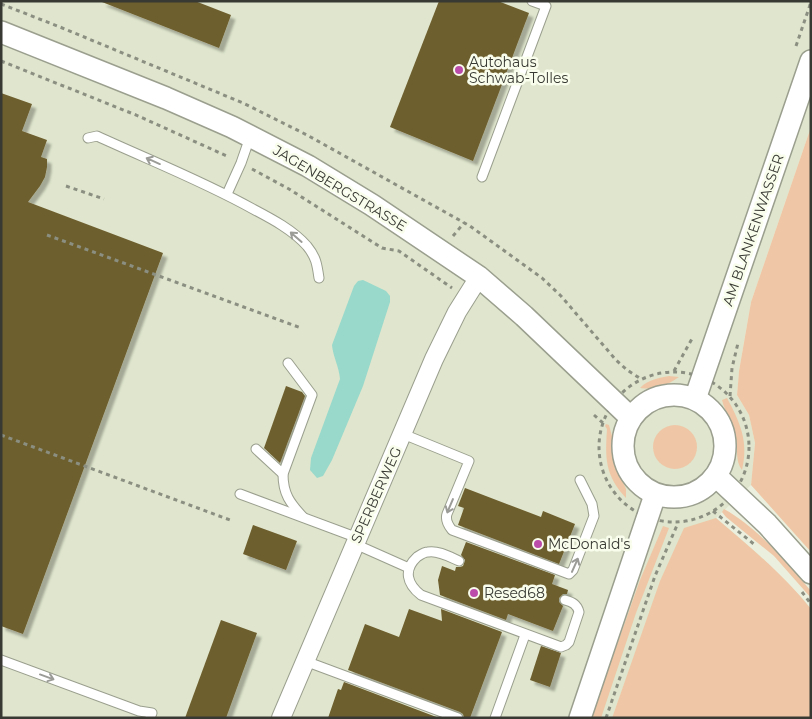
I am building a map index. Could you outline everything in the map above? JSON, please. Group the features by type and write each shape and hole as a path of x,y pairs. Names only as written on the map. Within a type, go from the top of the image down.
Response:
{"street":[{"name":"JAGENBERGSTRASSE","path":"1,32 166,98 250,137 308,166 372,205 480,277 524,316 631,418"},
{"name":"AM BLANKENWASSER","path":"695,399 811,61"},
{"name":"SPERBERWEG","path":"281,718 444,337 457,312 480,277"},
{"path":"675,395 695,399 706,406 716,417 723,431 726,447 723,462 716,476 704,488 689,496 672,498 656,495 642,487 632,476 625,461 623,446 625,431 631,418 644,405 659,397 675,395"},
{"path":"716,476 767,524 804,580"},
{"path":"580,718 656,495"}],"lane":[{"path":"482,176 546,6 532,1"},
{"path":"88,138 97,136 227,194 283,226 295,235 316,259 319,278"},
{"path":"227,194 250,137"},
{"path":"288,363 312,395 283,474 283,484 291,505 303,517"},
{"path":"403,434 469,461 447,514 446,520 452,530 569,574 573,570 594,516 592,504 580,480"},
{"path":"256,449 283,474"},
{"path":"240,494 303,517 409,568"},
{"path":"459,560 436,552 420,555 409,568 408,574 414,590 421,595 557,647 566,645 569,642 579,616 578,608 573,603 565,600"},
{"path":"495,718 525,635"},
{"path":"1,660 151,715"},
{"path":"305,661 458,718"}],"path":[{"path":"1,61 136,115 241,163 289,188 382,248 399,251 466,298"},
{"path":"66,186 104,199"},
{"path":"47,235 301,328"},
{"path":"674,371 703,377 718,386 730,396 742,414 748,434 749,454 744,475 734,492 713,511 678,523 648,517 634,509 618,496 607,480 601,461 599,442 603,423 614,402 640,379 674,371"},
{"path":"589,409 603,423"},
{"path":"1,435 230,520"},
{"path":"713,511 760,549"},
{"path":"606,718 655,576 678,523"},
{"path":"804,580 811,604"}],"shaded area":[{"path":"1,1 811,1 811,127 751,302 739,371 737,395 749,415 755,443 751,485 716,518 759,555 811,609 811,718 630,668 612,718 1,718"},
{"path":"811,127 811,552 751,485 755,443 749,415 737,395 739,371 751,302"},
{"path":"669,376 679,377 661,387 640,388 650,381"},
{"path":"727,398 736,415 744,441 742,470 738,459 735,433 722,400"},
{"path":"606,424 609,425 612,436 614,462 626,489 626,498 610,474 606,449"},
{"path":"671,425 679,425 691,431 697,447 691,463 679,469 671,469 659,463 653,451 653,443 659,431"},
{"path":"724,509 771,546 811,591 811,598 774,556 726,517 722,512"},
{"path":"716,518 778,573 811,609 811,718 612,718 660,581 684,528"},
{"path":"663,526 669,528 636,613 601,718 591,718 640,580"}],"water":[{"path":"363,280 386,291 390,296 390,302 363,386 332,460 323,476 317,478 310,470 311,458 340,379 332,345 354,286 358,281"}],"building":[{"path":"102,1 195,1 231,15 219,48"},
{"name":"Autohaus Schwab-Tolles","path":"439,1 498,1 529,13 473,161 390,127"},
{"path":"1,93 32,104 22,131 47,140 41,157 47,159 45,177 28,202 163,253 23,634 1,626"},
{"path":"286,386 302,392 305,396 280,463 264,448"},
{"name":"McDonald's","path":"465,488 541,517 543,511 575,524 559,564 458,525 464,508 458,506"},
{"path":"253,525 297,541 286,570 243,554"},
{"path":"466,542 555,575 552,584 568,590 567,594 563,594 559,598 559,602 563,606 553,631 508,614 506,620 440,595 438,580 442,566 455,571 456,567 463,566 465,560 461,555"},
{"path":"409,609 442,621 441,609 502,632 470,718 464,718 460,712 348,670 365,624 399,637"},
{"path":"221,620 257,633 226,718 185,718"},
{"path":"541,646 561,653 550,687 530,680"},
{"path":"344,682 439,718 328,718 338,689 341,690"}],"place":[{"name":"Autohaus Schwab-Tolles","path":"459,70"},
{"name":"McDonald's","path":"538,544"},
{"name":"Resed68","path":"474,593"}]}
